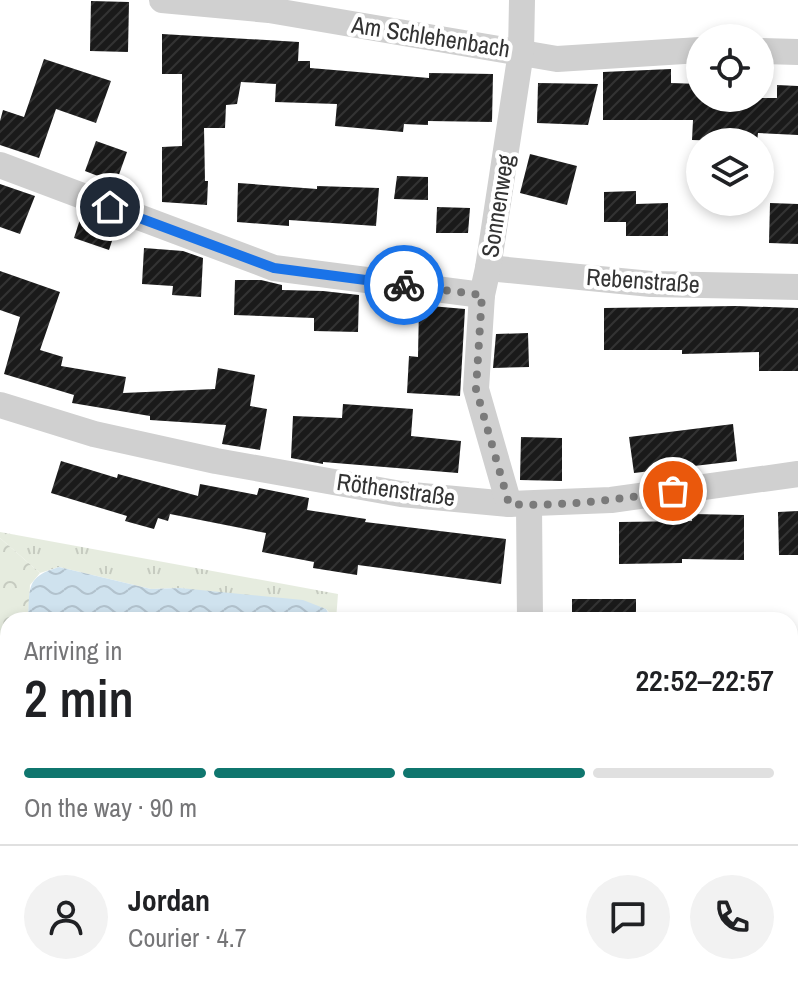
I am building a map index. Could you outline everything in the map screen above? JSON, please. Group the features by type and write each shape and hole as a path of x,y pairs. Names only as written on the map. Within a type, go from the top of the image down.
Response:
{"street":[{"name":"Am Schlehenbach","path":"162,0 269,10 557,59 686,51"},
{"name":"Sonnenweg","path":"522,0 521,52 482,295 476,389 519,504 529,612"},
{"path":"774,51 798,52"},
{"path":"0,165 274,268 482,295"},
{"name":"Rebenstraße","path":"488,268 651,284 798,287"},
{"name":"Röthenstraße","path":"0,405 94,434 216,461 401,494 519,504 611,500 798,474"}],"green space":[{"path":"0,532 338,594 337,612 180,588 151,589 59,567 40,573 0,538"},
{"path":"0,538 40,573 30,585 28,612 0,612"}],"water":[{"path":"59,567 151,589 180,588 303,600 328,612 28,612 32,585 48,571"}],"building":[{"path":"91,1 129,2 128,52 90,51"},
{"path":"162,34 299,42 298,61 310,61 310,68 429,78 429,73 493,74 492,122 428,121 428,125 404,124 403,132 335,126 337,104 275,102 276,84 241,82 237,104 226,105 225,128 204,128 207,205 162,202 162,147 182,146 182,74 162,74"},
{"path":"44,59 111,81 96,123 56,109 39,158 0,145 0,121 3,110 24,117"},
{"path":"671,69 671,83 686,84 686,112 774,112 777,85 798,86 798,135 774,134 774,128 693,128 693,120 603,120 603,72"},
{"path":"538,83 598,84 588,125 537,123"},
{"path":"96,141 127,152 116,183 85,171"},
{"path":"530,154 577,166 567,205 520,193"},
{"path":"397,176 428,177 428,200 394,199"},
{"path":"238,183 317,189 317,186 379,188 376,226 289,220 289,226 237,222"},
{"path":"0,184 35,196 20,234 0,227"},
{"path":"636,191 636,204 668,203 668,236 626,236 626,222 604,222 604,192"},
{"path":"774,203 798,204 798,244 769,243 770,216 774,216"},
{"path":"437,207 470,208 468,233 436,233"},
{"path":"82,213 117,226 109,250 74,238"},
{"path":"144,248 183,251 203,258 201,297 172,295 173,286 142,284"},
{"path":"0,271 60,292 40,350 63,357 61,366 126,377 123,393 215,389 218,368 255,375 250,406 267,409 260,450 222,444 226,425 150,420 150,416 72,403 74,395 4,374 20,317 0,310"},
{"path":"235,280 261,280 282,285 282,290 359,295 358,332 314,331 314,318 234,315"},
{"path":"419,305 465,309 460,396 407,393 409,356 418,357"},
{"path":"604,308 798,308 798,371 759,371 759,352 682,354 682,350 604,350"},
{"path":"528,333 529,367 493,368 496,334"},
{"path":"343,404 413,409 411,436 461,441 458,473 323,464 291,458 293,416 342,418"},
{"path":"733,424 737,461 634,473 629,437"},
{"path":"521,437 562,438 562,481 520,480"},
{"path":"61,461 117,478 118,474 198,496 200,484 257,495 259,488 309,498 307,510 366,519 365,522 506,539 501,584 358,565 357,575 313,568 314,562 262,552 266,533 170,514 168,521 158,518 154,529 125,521 127,516 51,493"},
{"path":"798,511 798,555 779,555 778,512"},
{"path":"692,514 744,515 744,560 682,559 682,563 619,564 619,522 692,521"},
{"path":"572,599 636,599 636,612 572,612"}],"way so far":[{"path":"404,285 482,295 476,389 509,504 611,500 673,491"}],"route":[{"path":"110,207 274,268 404,285"}]}
